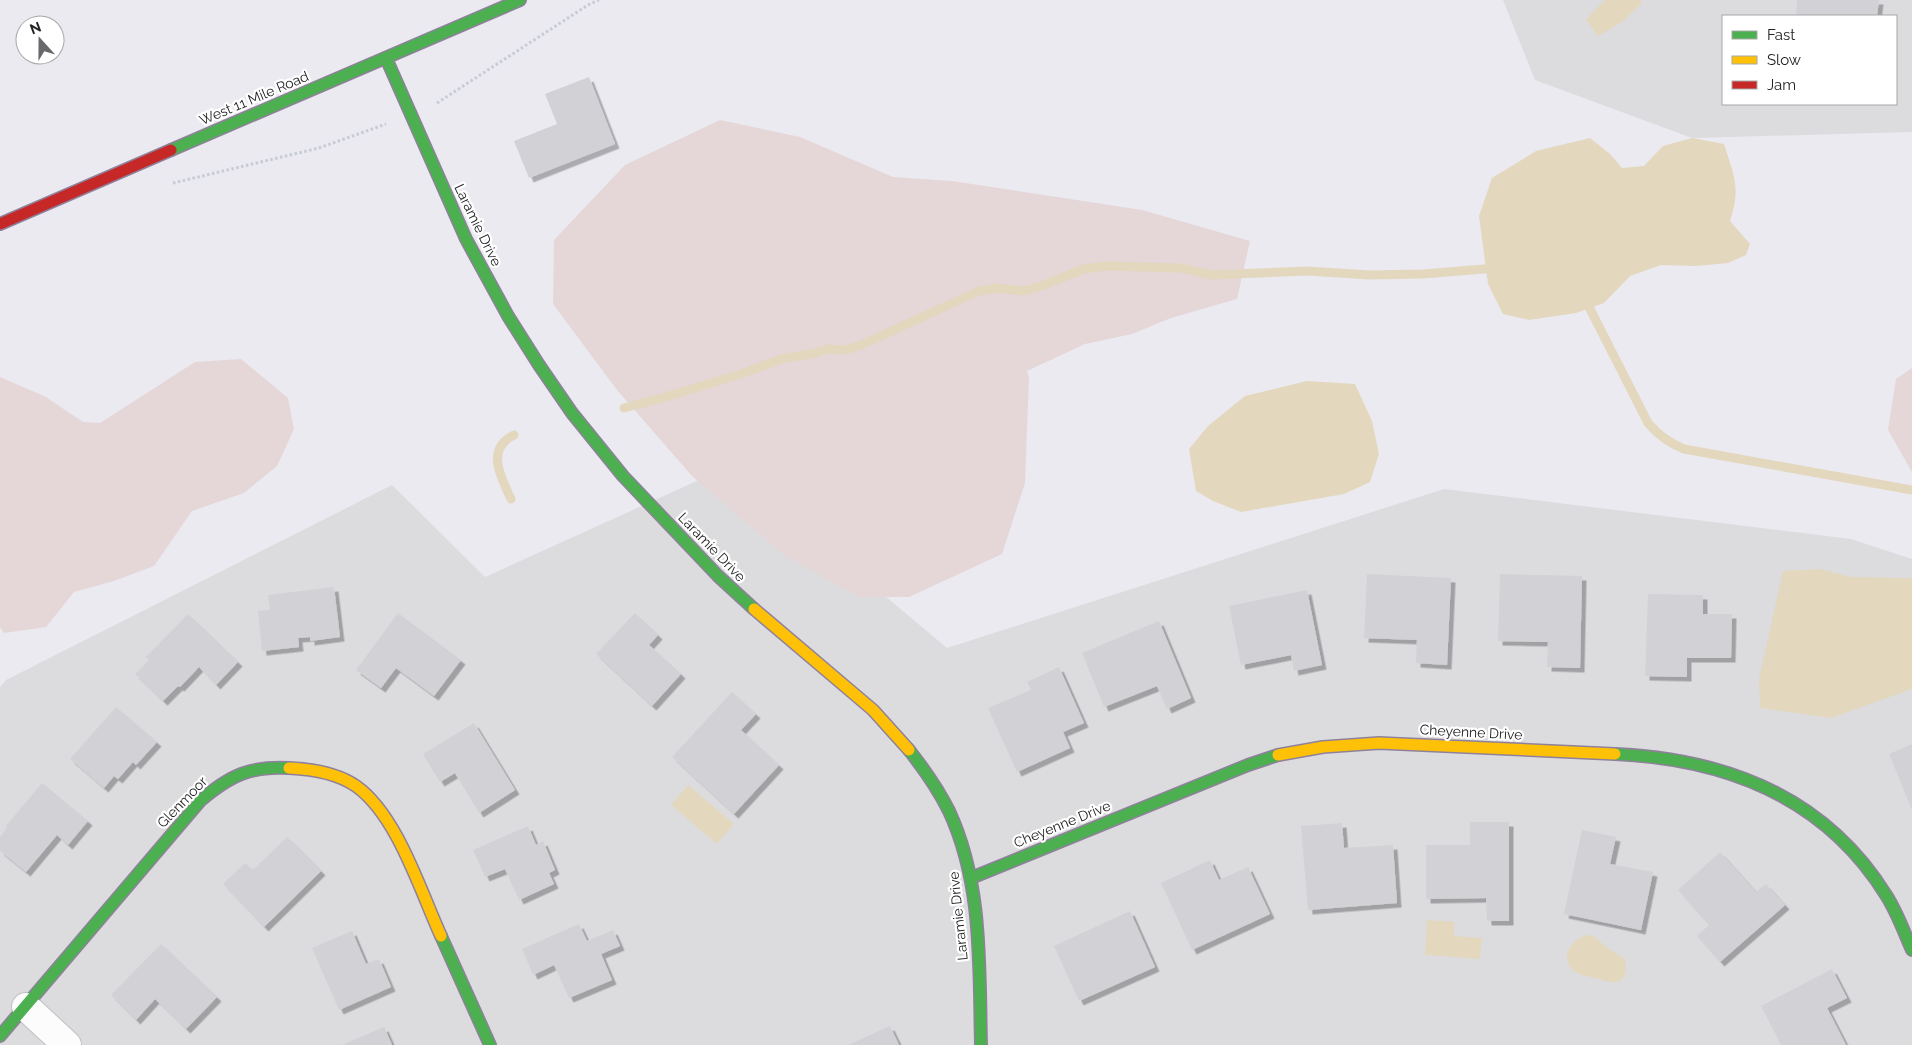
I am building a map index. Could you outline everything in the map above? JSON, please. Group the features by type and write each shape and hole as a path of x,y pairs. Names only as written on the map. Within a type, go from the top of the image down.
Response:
{"street":[{"name":"West 11 Mile Road","path":"0,224 520,0"},
{"name":"Laramie Drive","path":"386,58 464,237 521,339 590,436 629,483 740,597 847,684 905,742 926,771 947,808 960,839 971,878 977,944 981,1045"},
{"name":"Cheyenne Drive","path":"971,878 1228,772 1268,758 1307,748 1342,744 1379,743 1638,755 1680,760 1718,768 1742,776 1787,798 1816,818 1864,864 1890,900 1912,950"},
{"name":"Glenmoor","path":"0,1036 200,800 225,780 242,772 259,768 281,767 325,773 348,781 363,791 388,821 490,1045"},
{"path":"26,1007 67,1045"}],"path":[{"path":"170,184 319,148 431,107 588,5 599,0"}],"shaded area":[{"path":"1503,0 1912,0 1912,132 1692,138 1535,80"},
{"path":"1605,0 1640,0 1642,3 1622,22 1598,36 1586,19"},
{"path":"720,120 800,137 893,177 952,181 1142,210 1250,241 1237,299 1171,318 1132,334 1085,344 1027,371 1029,377 1025,483 1002,554 909,597 859,597 784,555 692,476 617,390 553,304 554,240 625,165"},
{"path":"1590,138 1610,154 1622,168 1644,166 1663,146 1692,138 1724,144 1736,190 1730,221 1750,244 1746,255 1728,263 1696,266 1661,265 1630,276 1604,303 1576,313 1529,320 1503,314 1488,284 1479,216 1492,178 1536,151"},
{"path":"241,359 288,398 294,429 277,466 244,493 192,511 154,566 114,581 74,592 46,627 4,633 0,627 0,377 46,397 83,422 100,423 195,362"},
{"path":"1912,368 1912,472 1888,430 1896,379"},
{"path":"1307,381 1355,384 1372,421 1379,454 1370,482 1344,494 1241,512 1213,501 1196,491 1189,449 1208,426 1245,396"},
{"path":"730,466 947,648 1444,489 1851,539 1912,559 1912,1045 0,1045 0,687 6,680 392,485 485,577"},
{"path":"1820,569 1851,577 1912,578 1912,689 1831,718 1760,708 1759,679 1783,571"},
{"path":"688,785 734,824 717,844 671,805"},
{"path":"1427,920 1454,922 1454,936 1482,938 1480,959 1425,955"},
{"path":"1589,935 1595,937 1606,947 1625,959 1626,972 1622,980 1607,982 1579,974 1570,967 1567,962 1568,951 1579,938"}],"building":[{"path":"1797,0 1879,0 1877,15 1796,15"},
{"path":"589,77 615,144 529,178 514,141 557,124 545,94"},
{"path":"1367,574 1451,578 1447,665 1416,663 1417,640 1364,638"},
{"path":"1500,574 1582,576 1580,668 1547,667 1548,642 1498,641"},
{"path":"334,587 340,637 310,641 310,637 298,638 299,647 262,651 258,611 270,610 268,595"},
{"path":"1307,590 1322,665 1294,671 1291,655 1241,665 1229,606"},
{"path":"1648,594 1703,595 1703,614 1732,614 1731,658 1687,658 1687,677 1645,676"},
{"path":"398,613 461,660 434,696 396,668 381,688 356,670"},
{"path":"635,613 658,635 649,645 681,674 652,706 596,654"},
{"path":"188,614 238,662 216,685 199,667 163,701 135,674 149,660 146,657"},
{"path":"1159,621 1191,698 1167,709 1157,686 1104,707 1082,653"},
{"path":"1059,667 1084,723 1063,732 1070,748 1017,772 988,708 1031,690 1027,682"},
{"path":"732,692 756,714 741,730 779,765 734,814 672,757"},
{"path":"116,707 157,742 136,765 133,762 118,779 114,776 104,788 70,759"},
{"path":"474,723 515,790 479,813 455,773 440,782 423,754"},
{"path":"1912,744 1912,810 1889,754"},
{"path":"42,783 88,821 68,845 57,835 26,872 0,851 0,837 7,828 6,826"},
{"path":"1470,822 1509,822 1509,921 1487,921 1486,898 1426,899 1426,845 1470,845"},
{"path":"1342,823 1344,848 1393,845 1397,903 1308,910 1301,826"},
{"path":"528,826 536,845 543,841 555,870 549,873 554,884 519,900 505,869 485,877 473,850"},
{"path":"1582,830 1616,837 1610,864 1653,872 1641,930 1564,914"},
{"path":"287,837 321,871 264,927 223,884 245,863 253,870"},
{"path":"1720,852 1756,892 1766,884 1785,905 1720,962 1697,936 1709,925 1678,890"},
{"path":"1210,860 1219,880 1248,867 1270,914 1192,950 1161,883"},
{"path":"1130,911 1155,967 1079,1001 1054,946"},
{"path":"579,924 587,941 613,930 620,946 601,954 612,980 569,998 554,965 533,975 522,949"},
{"path":"352,931 366,964 379,959 391,987 339,1010 312,948"},
{"path":"161,944 217,997 186,1029 155,999 136,1020 111,995"},
{"path":"1832,969 1847,998 1827,1008 1846,1045 1781,1045 1761,1006"},
{"path":"890,1026 899,1045 848,1045"},
{"path":"384,1027 392,1045 342,1045"}],"waterway":[{"path":"624,408 741,374 781,359 815,353 826,349 845,350 861,345 979,291 996,288 1024,291 1084,269 1106,266 1181,268 1211,275 1307,271 1369,275 1423,274 1496,268"},
{"path":"1585,299 1648,423 1669,441 1684,449 1912,490"},
{"path":"511,499 500,473 498,456 500,448 505,441 514,435"}],"traffic: fast":[{"path":"171,150 520,0"},
{"path":"386,58 466,239 508,316 539,365 572,413 623,476 718,576 754,609"},
{"path":"909,750 930,779 949,811 968,867 974,896 977,926 981,1045"},
{"path":"1615,754 1656,757 1696,764 1733,775 1769,790 1803,809 1834,832 1861,861 1886,895 1912,950"},
{"path":"971,878 1248,765 1278,755"},
{"path":"0,1036 201,800 222,784 242,774 263,769 289,768"},
{"path":"441,936 490,1045"}],"traffic: slow":[{"path":"754,609 873,710 909,750"},
{"path":"1278,755 1323,747 1379,743 1615,754"},
{"path":"289,768 306,769 341,778 356,786 371,799 384,815 406,855 441,936"}],"traffic: jam":[{"path":"0,224 171,150"}]}
